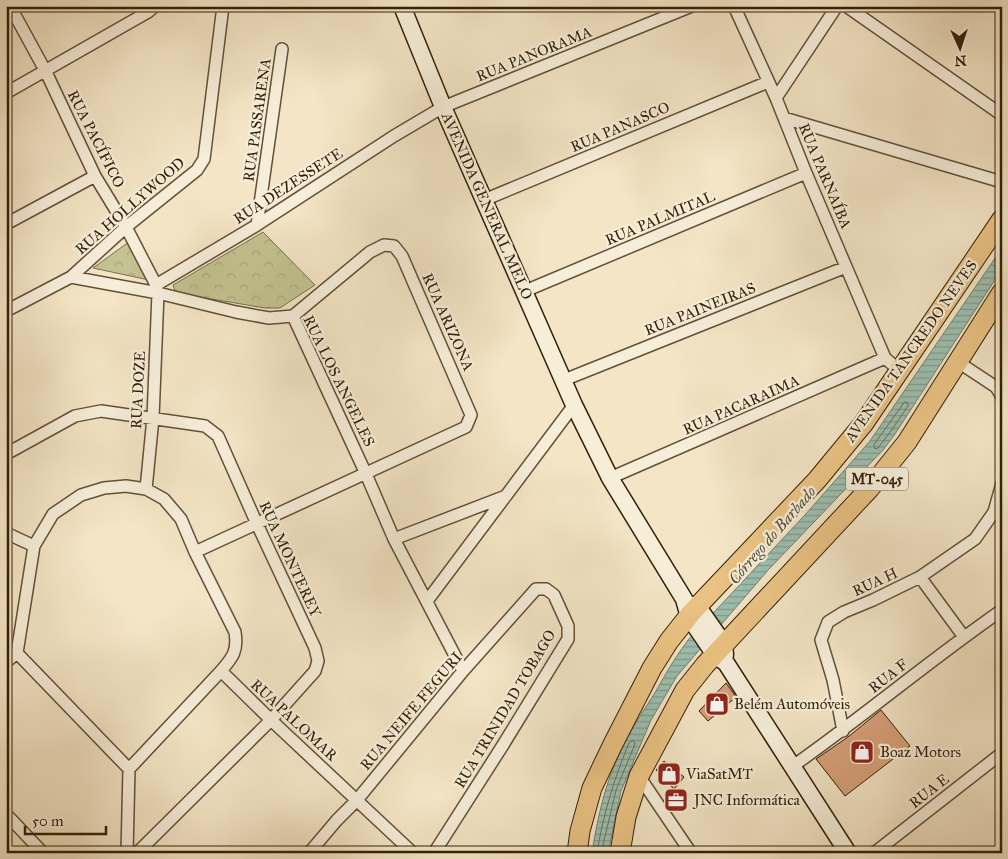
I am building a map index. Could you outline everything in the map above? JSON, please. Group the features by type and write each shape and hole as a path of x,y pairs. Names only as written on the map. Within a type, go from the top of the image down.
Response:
{"main road":[{"name":"AVENIDA GENERAL MELO","path":"407,8 443,106 574,405 610,478 694,613 719,649"},
{"name":"AVENIDA TANCREDO NEVES","path":"577,853 580,831 592,788 652,668 668,641 818,480 864,423 1002,219"},
{"name":"MT-045","path":"620,853 626,817 639,776 685,690 719,649 870,488 907,442 1002,292"},
{"path":"719,649 848,853"}],"street":[{"name":"RUA PACÍFICO","path":"10,6 46,72 95,176 126,227 157,289"},
{"path":"6,93 46,72 148,12 155,6"},
{"name":"RUA HOLLYWOOD","path":"71,277 126,227 197,170 204,159 223,6"},
{"name":"RUA PANORAMA","path":"443,106 692,6"},
{"name":"RUA PARNAÍBA","path":"734,6 776,98 884,358"},
{"path":"776,98 837,6"},
{"path":"846,6 1002,115"},
{"name":"RUA PASSARENA","path":"257,225 282,49"},
{"name":"RUA PANASCO","path":"484,200 768,82"},
{"name":"RUA DEZESSETE","path":"157,289 443,106"},
{"path":"784,118 1002,182"},
{"name":"RUA PALMITAL","path":"525,291 806,173"},
{"path":"6,224 95,176"},
{"name":"RUA ARIZONA","path":"293,316 370,252 384,245 394,246 402,256 471,415 466,427 366,474"},
{"name":"RUA PAINEIRAS","path":"564,380 846,267"},
{"path":"6,311 71,277"},
{"name":"RUA LOS ANGELES","path":"71,277 157,289 236,312 268,318 293,316 394,539 463,671"},
{"name":"RUA DOZE","path":"146,489 153,418 157,289"},
{"path":"884,358 900,371"},
{"name":"RUA PACARAIMA","path":"610,478 884,358"},
{"path":"958,362 996,387 1002,397"},
{"path":"427,600 574,405"},
{"name":"RUA MONTEREY","path":"6,454 75,416 101,412 205,426 218,436 256,524 316,648 318,661 315,671 271,720 137,853"},
{"path":"196,552 366,474"},
{"name":"RUA H","path":"843,731 833,680 821,640 828,622 844,612 920,577 975,539 994,512 1002,483"},
{"path":"6,662 17,653 34,546 54,514 81,495 104,488 126,486 146,489 164,499 181,519 235,632 237,643 234,656 129,770 127,853"},
{"path":"394,539 506,496"},
{"path":"6,533 34,546"},
{"path":"920,577 964,637"},
{"name":"RUA NEIFE FEGURI","path":"309,853 336,820 357,800 463,671 536,589"},
{"name":"RUA TRINIDAD TOBAGO","path":"434,853 568,640 568,626 554,595 546,589 536,589"},
{"name":"RUA F","path":"793,766 843,731 964,637 1002,610"},
{"path":"17,653 129,770"},
{"name":"RUA PALOMAR","path":"221,671 413,853"},
{"name":"RUA E","path":"874,853 1002,753"},
{"path":"639,776 691,853"},
{"path":"6,814 43,853"}],"green space":[{"path":"263,232 315,285 280,308 265,308 176,293 173,285"},
{"path":"130,241 149,280 93,268"}],"water":[{"path":"1002,248 1002,269 883,450 769,569 677,676 651,720 621,791 608,853 592,853 604,795 619,753 679,652 870,441"}],"building":[{"name":"Belém Automóveis","path":"726,683 736,697 708,721 699,711"},
{"name":"Boaz Motors","path":"881,710 910,746 845,796 816,759 848,737"},
{"name":"ViaSatMT","path":"664,761 684,777 674,789 656,770"}],"place":[{"name":"Belém Automóveis","path":"717,704"},
{"name":"Boaz Motors","path":"862,752"},
{"name":"ViaSatMT","path":"669,774"},
{"name":"JNC Informática","path":"676,800"}],"water label":[{"name":"Córrego do Barbado","path":"772,535"}]}
